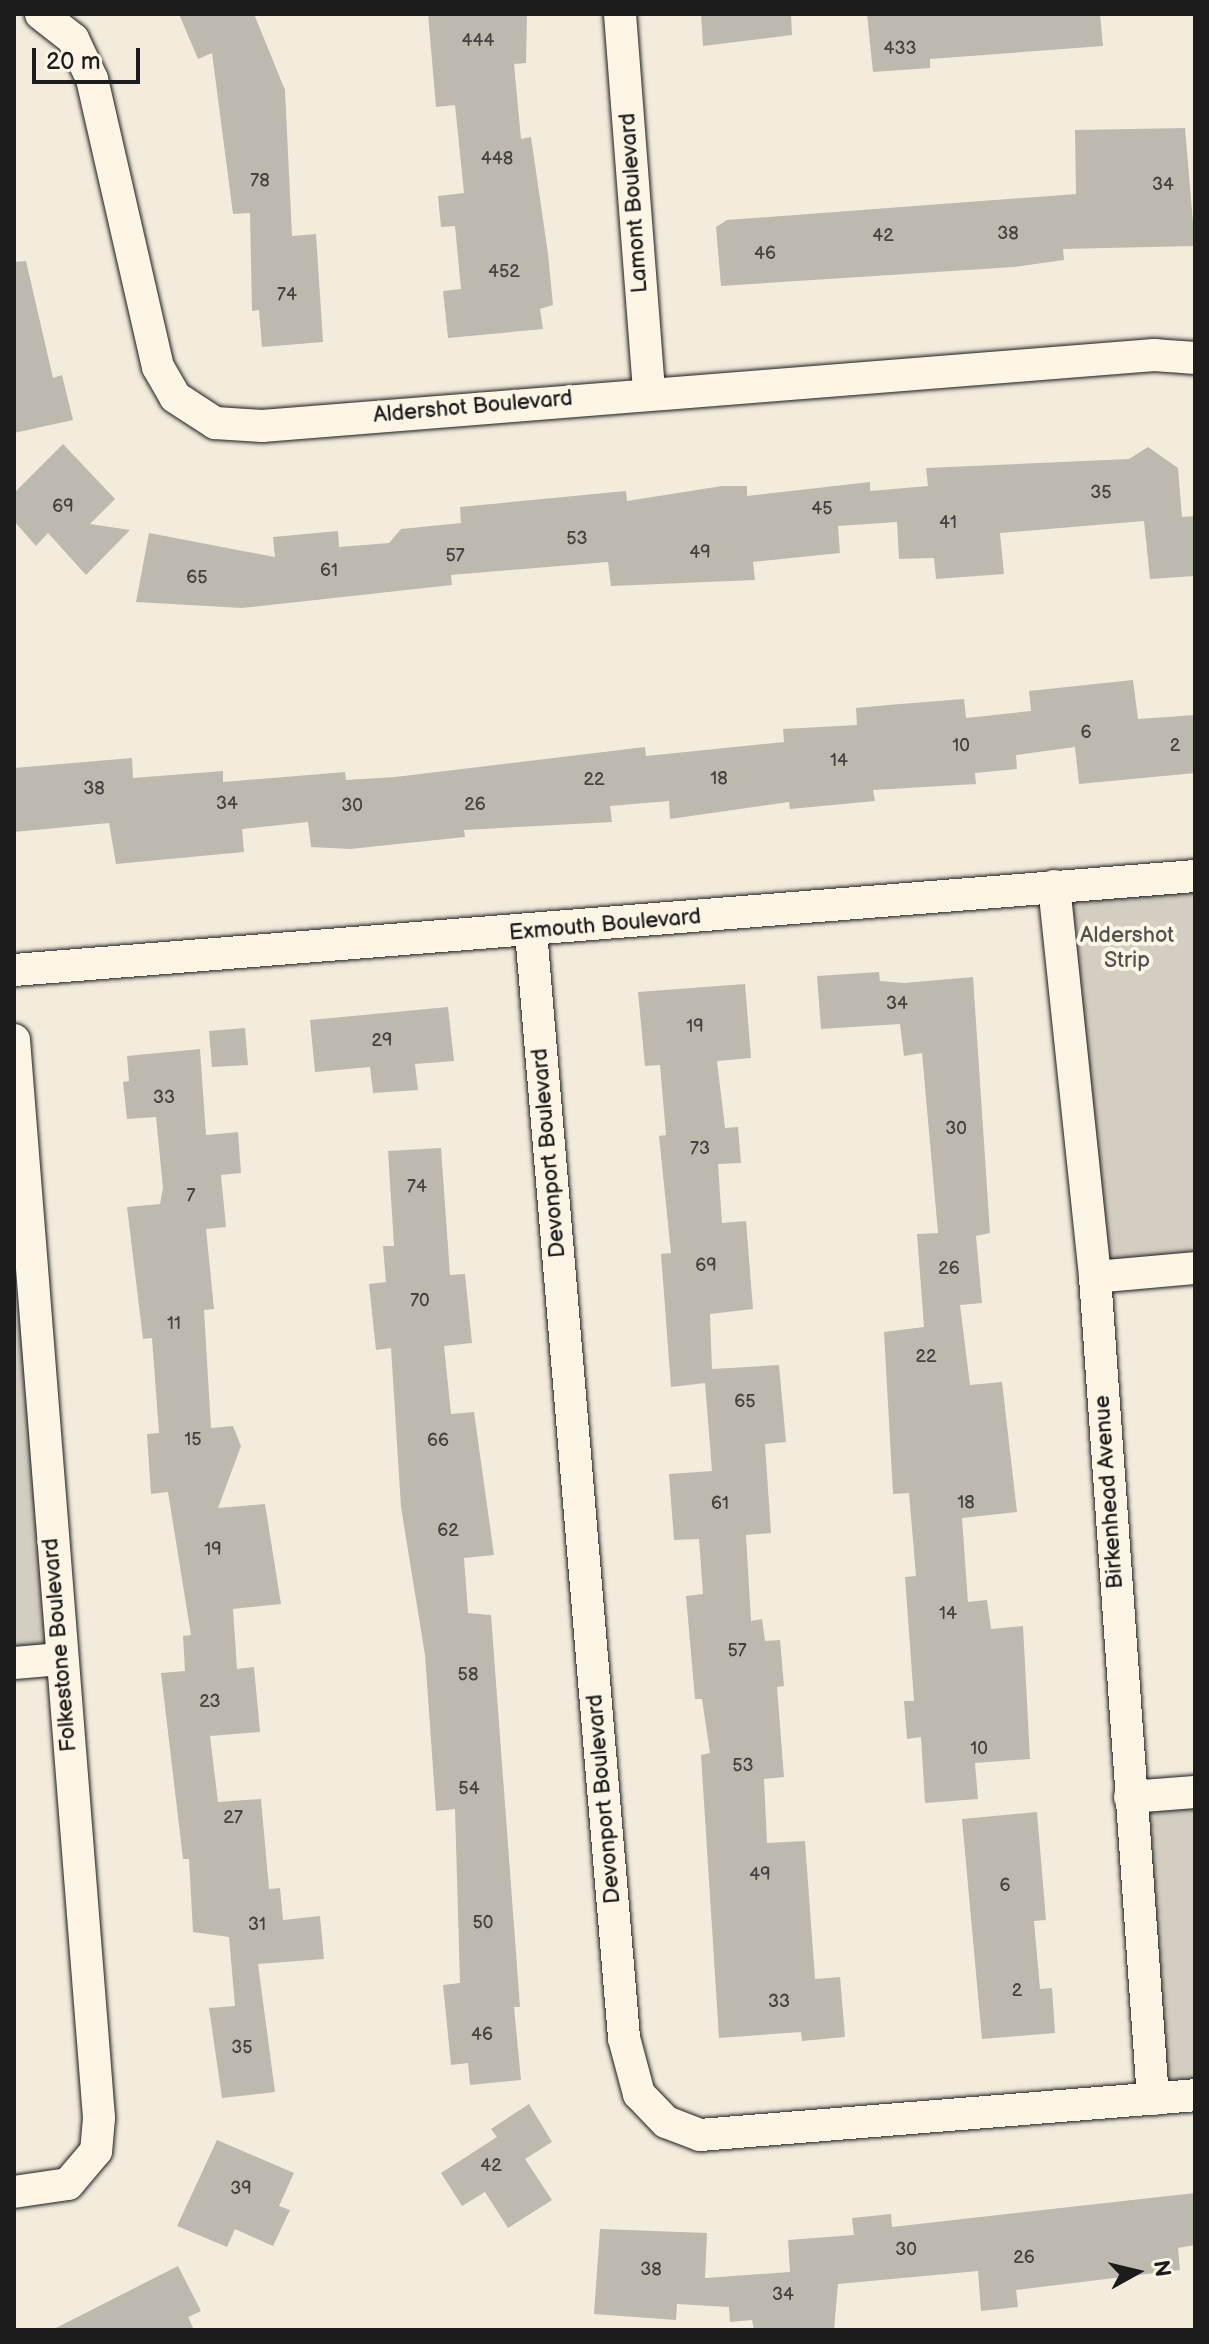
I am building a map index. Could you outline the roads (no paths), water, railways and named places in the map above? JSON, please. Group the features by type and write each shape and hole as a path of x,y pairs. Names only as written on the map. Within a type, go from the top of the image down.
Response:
{"street":[{"name":"Aldershot Boulevard","path":"41,14 83,54 158,367 175,397 198,416 262,426 649,392 1154,355 1195,358"},
{"name":"Lamont Boulevard","path":"620,14 649,392"},
{"name":"Exmouth Boulevard","path":"14,970 531,932 1195,876"},
{"name":"Birkenhead Avenue","path":"1054,886 1095,1277 1153,2099"},
{"name":"Devonport Boulevard","path":"531,932 624,2038 639,2094 666,2122 700,2135 1195,2095"},
{"name":"Folkestone Boulevard","path":"14,1040 99,2118 96,2151 84,2171 68,2184 14,2192"},
{"path":"1095,1277 1195,1268"},
{"path":"14,1663 61,1659"},
{"path":"1130,1797 1195,1792"}],"park label":[{"name":"Aldershot Strip","path":"1127,948"}]}
